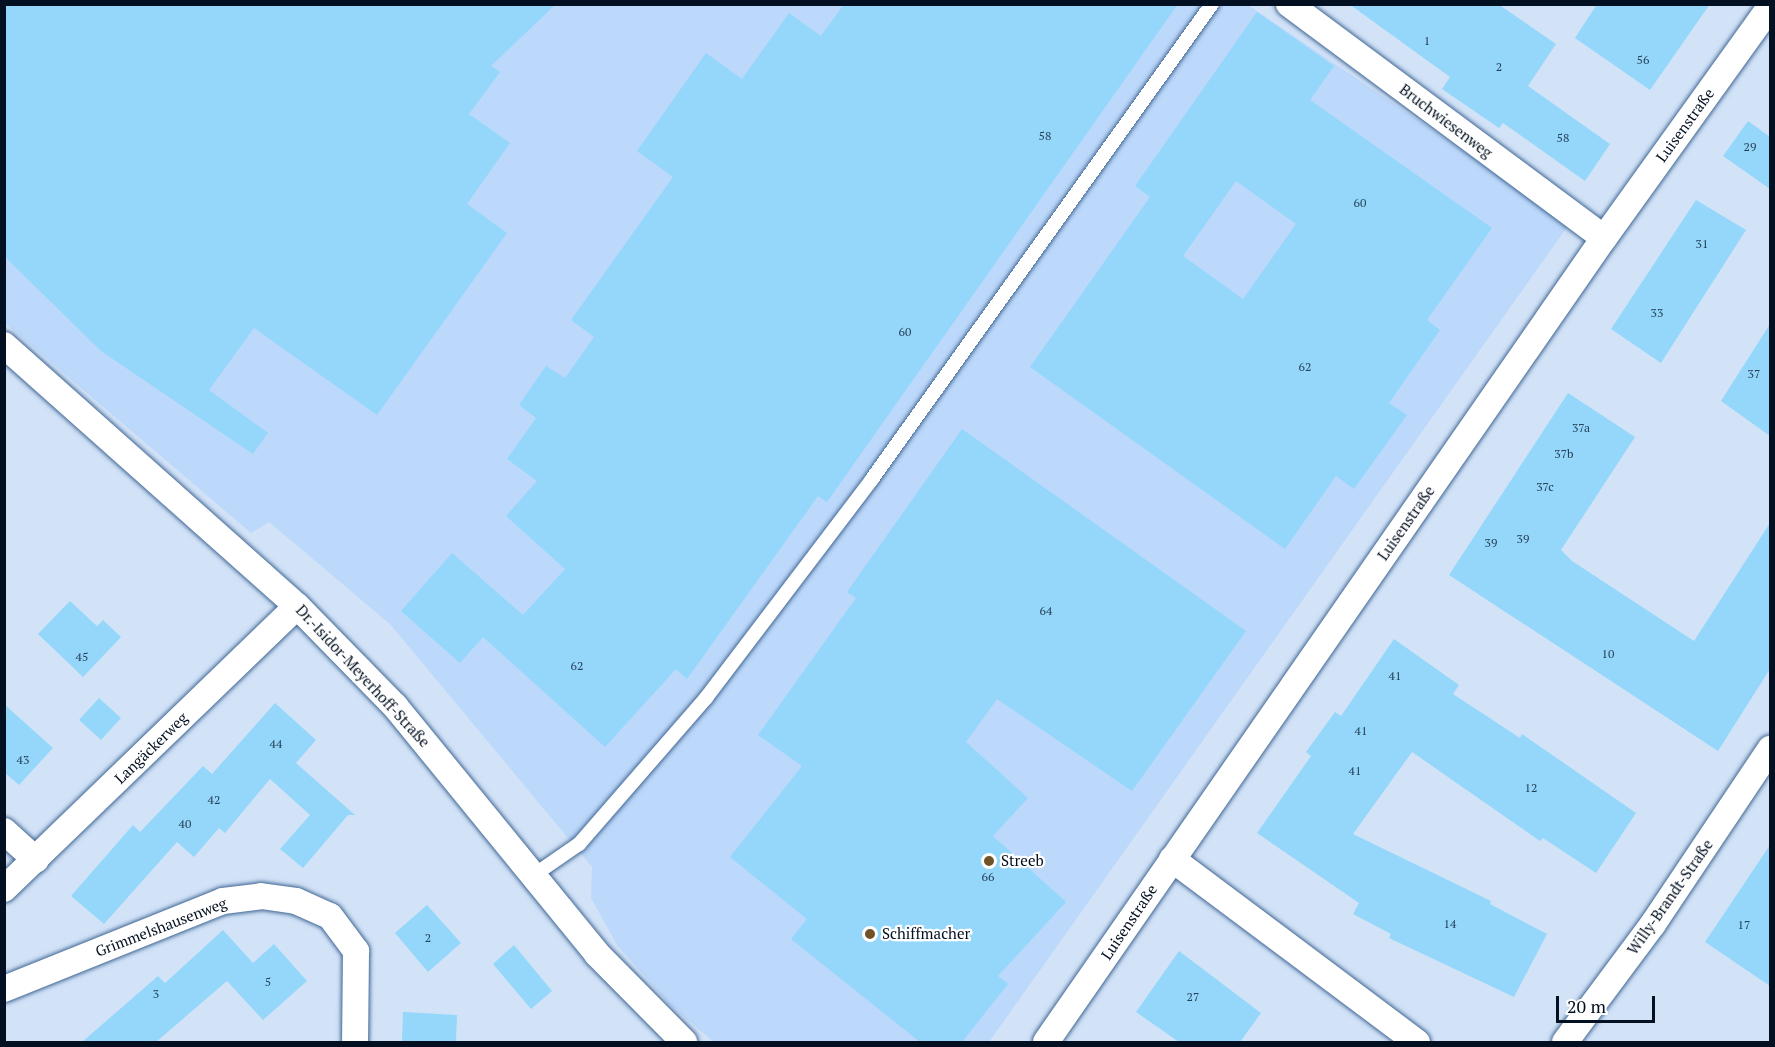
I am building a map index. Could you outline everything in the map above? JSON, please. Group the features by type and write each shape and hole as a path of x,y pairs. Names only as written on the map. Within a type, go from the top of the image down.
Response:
{"street":[{"name":"Bruchwiesenweg","path":"1289,4 1604,238"},
{"name":"Luisenstraße","path":"1046,1042 1604,238 1770,7"},
{"name":"Dr.-Isidor-Meyerhoff-Straße","path":"4,345 297,606 395,706 597,954 684,1042"},
{"name":"Langäckerweg","path":"4,889 297,606"},
{"name":"Willy-Brandt-Straße","path":"1565,1042 1653,924 1770,749"},
{"path":"4,831 36,860"},
{"path":"1172,859 1417,1042"},
{"name":"Grimmelshausenweg","path":"4,989 223,901 261,896 296,901 330,916 356,951 356,1042"}],"lane":[{"path":"534,876 579,844 706,698 872,479 1212,4"}],"shaded area":[{"path":"5,5 1248,5 1570,223 989,1042 714,1042 671,1006 617,945 591,898 592,867 390,624 269,522 251,533 5,323"}],"building":[{"path":"4,4 556,4 491,66 500,72 469,114 510,143 467,204 507,233 377,415 254,328 209,390 268,433 253,454 101,351 4,256"},
{"path":"844,4 1178,4 827,502 818,496 687,679 676,669 605,747 483,637 460,663 401,611 452,553 523,615 565,569 506,516 537,481 507,459 536,418 519,405 546,366 565,378 594,337 571,320 673,177 637,151 706,53 742,79 789,13 821,36"},
{"path":"1349,4 1498,4 1556,44 1528,86 1610,144 1585,181 1503,123 1499,128 1442,89 1450,77"},
{"path":"1597,4 1710,4 1650,90 1575,38"},
{"path":"1257,12 1334,66 1310,100 1492,228 1427,320 1440,330 1389,403 1407,415 1354,489 1336,476 1285,549 1030,367 1150,197 1135,186","holes":["1236,181 1296,224 1243,299 1183,256"]},
{"path":"1748,121 1770,137 1770,189 1723,156"},
{"path":"1696,200 1746,230 1661,363 1611,329"},
{"path":"1770,324 1770,436 1721,401"},
{"path":"1568,393 1635,437 1561,550 1572,561 1694,641 1770,523 1770,669 1718,751 1449,575"},
{"path":"962,429 1246,631 1132,791 997,699 966,742 1028,798 993,836 1066,902 998,976 1008,984 962,1042 920,1042 791,939 807,919 730,857 802,766 758,735 856,598 847,592"},
{"path":"70,601 97,626 103,620 121,637 83,677 38,634"},
{"path":"1394,639 1459,685 1453,694 1520,738 1522,734 1636,813 1596,873 1543,838 1540,841 1412,752 1353,834 1491,901 1490,904 1547,934 1514,997 1389,938 1391,934 1353,914 1359,903 1257,833 1311,756 1306,752 1335,712 1341,716"},
{"path":"99,698 121,718 101,740 79,720"},
{"path":"275,703 316,740 296,763 355,815 348,815 303,868 280,849 310,815 270,779 225,833 219,828 194,857 177,842 104,924 71,896 133,825 140,832 203,766 212,774"},
{"path":"4,704 53,748 19,785 4,772"},
{"path":"1770,845 1770,986 1705,942"},
{"path":"427,905 461,943 428,972 395,933"},
{"path":"223,930 253,963 274,944 307,981 263,1020 227,981 156,1042 82,1042 158,976 165,983"},
{"path":"514,945 552,991 531,1009 493,964"},
{"path":"1179,951 1261,1013 1240,1042 1179,1042 1136,1012"},
{"path":"403,1012 457,1015 456,1042 402,1042"}],"place":[{"name":"Streeb","path":"989,861"},
{"name":"Schiffmacher","path":"870,934"}]}
